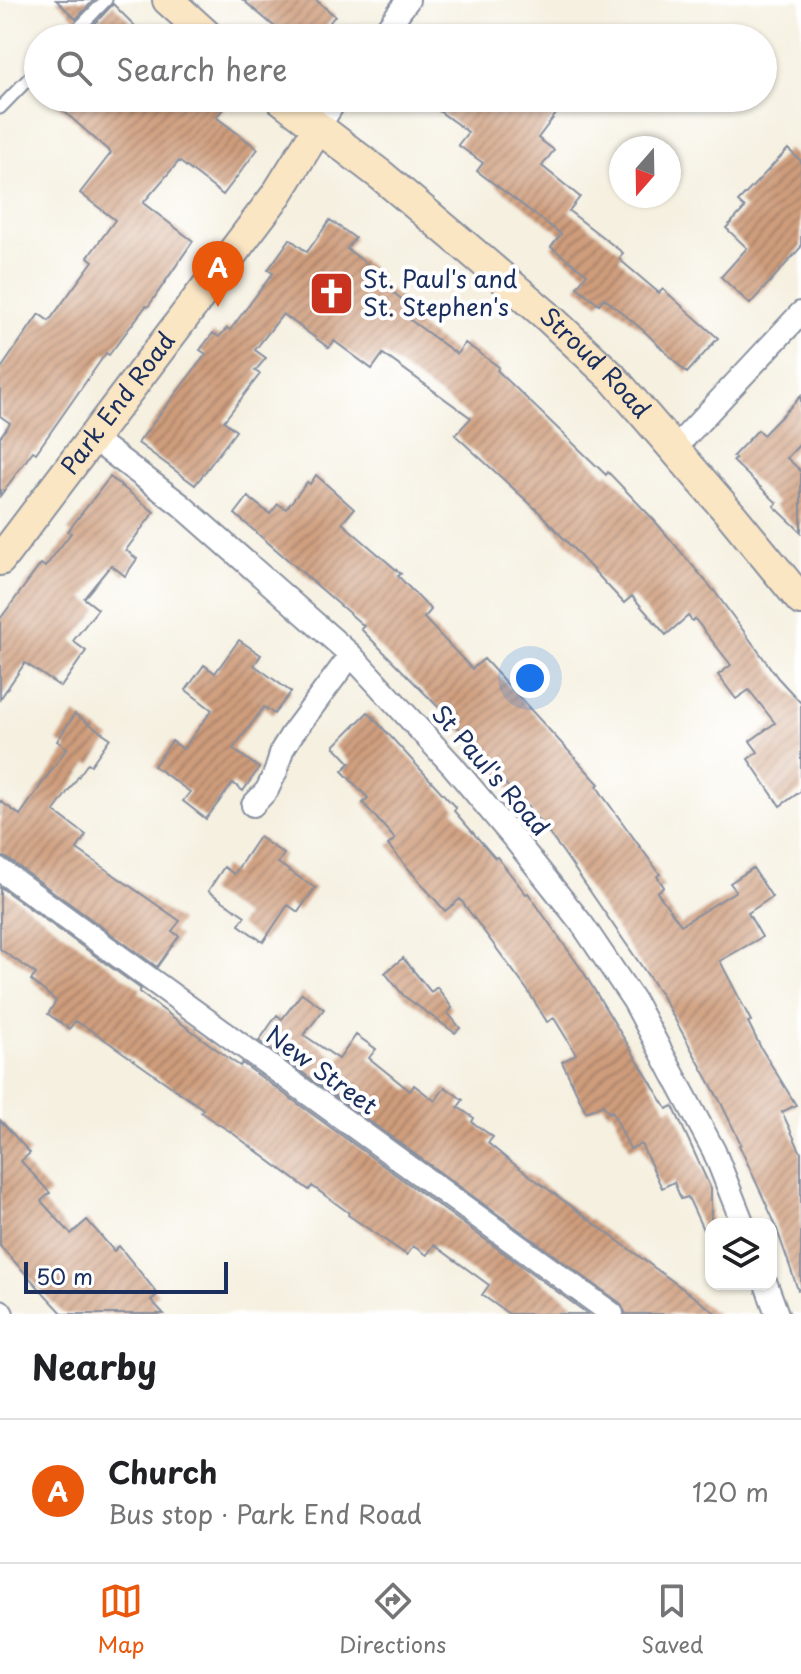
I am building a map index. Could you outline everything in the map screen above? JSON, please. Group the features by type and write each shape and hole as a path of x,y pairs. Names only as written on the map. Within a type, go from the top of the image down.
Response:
{"main road":[{"path":"168,0 195,24"},
{"name":"Stroud Road","path":"298,112 382,176 546,315 612,377 801,600"},
{"name":"Park End Road","path":"0,560 277,194 318,128"}],"street":[{"path":"390,24 408,0"},
{"path":"318,128 328,112"},
{"path":"674,449 801,313"},
{"name":"St Paul's Road","path":"92,438 181,505 351,655 452,765 582,924 634,1001 714,1151 741,1218"},
{"path":"253,805 267,790 287,742 351,655"},
{"name":"New Street","path":"0,870 612,1314"},
{"path":"768,1290 777,1314"}],"lane":[{"path":"83,24 106,0"},
{"path":"0,108 24,83"}],"building":[{"path":"56,0 94,0 76,19"},
{"path":"243,0 316,0 335,16 328,24 271,24"},
{"path":"113,4 133,24 94,24"},
{"path":"65,112 220,112 216,117 258,149 223,195 179,161 143,203 193,241 148,307 109,355 106,353 36,453 33,451 0,496 0,437 10,423 0,416 0,370 39,314 49,321 93,261 88,257 115,220 80,193 111,153"},
{"path":"440,112 558,112 538,138 554,150 542,166 580,197 569,211 623,253 619,259 659,293 663,289 718,338 687,373 604,298 599,304 577,287 587,274 551,247 561,234 477,171 483,163 458,145 468,132"},
{"path":"788,149 801,161 801,247 750,304 721,277 747,248 726,228 745,208 738,202"},
{"path":"330,220 355,238 347,249 382,275 378,281 416,310 409,319 457,354 465,343 499,367 497,370 606,475 608,472 715,592 778,678 801,703 801,791 780,806 748,759 758,752 750,741 775,723 749,690 736,699 718,675 731,665 695,619 692,621 688,616 666,635 632,596 624,603 539,512 455,435 471,418 383,354 372,369 334,341 329,348 283,314 255,350 266,358 255,371 260,374 224,421 236,431 195,485 138,443 206,354 200,350 213,333 219,337 227,328 230,330 273,273 268,270 290,239 307,252"},
{"path":"801,396 801,443 787,458 801,471 801,532 774,506 777,503 733,461 736,459 733,456 758,430 763,435"},
{"path":"316,475 354,509 342,523 401,574 398,576 431,610 424,618 472,669 484,659 599,784 597,786 603,796 660,874 657,876 664,887 657,892 681,925 736,891 730,883 753,868 772,897 748,913 762,937 720,961 751,1021 748,1022 761,1048 796,1105 782,1112 801,1153 801,1289 798,1290 777,1230 777,1218 773,1218 721,1103 662,996 563,852 522,799 520,801 458,727 361,629 364,626 235,514 248,497 270,514 278,504 286,509 307,482 310,484"},
{"path":"110,477 154,512 126,550 137,559 125,576 111,565 84,598 98,609 73,641 86,651 61,687 25,663 0,699 0,619 41,564 45,567 71,533 68,531"},
{"path":"239,640 261,655 254,665 291,692 274,714 264,707 233,749 259,768 243,791 233,783 206,819 183,801 190,792 154,766 172,741 183,749 212,710 186,690 204,665 215,673"},
{"path":"368,712 528,893 584,973 667,1109 673,1106 711,1189 711,1218 705,1218 705,1234 688,1197 681,1199 674,1182 662,1188 641,1144 630,1149 612,1111 609,1113 603,1105 586,1112 562,1062 576,1054 554,1018 547,1022 460,899 445,911 388,845 395,839 363,803 368,798 342,771 350,763 334,746"},
{"path":"75,714 110,738 54,811 86,835 77,849 180,921 172,931 179,936 157,967 0,856 0,801 20,815 67,748 57,741"},
{"path":"259,837 284,854 278,863 315,888 298,912 288,905 263,942 239,925 245,916 208,891 224,867 234,874"},
{"path":"0,887 141,989 139,992 231,1060 240,1066 242,1063 588,1314 509,1314 482,1295 489,1285 434,1245 427,1255 413,1246 407,1255 312,1186 309,1190 201,1112 203,1109 94,1032 75,1021 69,1029 48,1014 56,1001 31,980 36,974 0,949"},
{"path":"403,958 431,992 437,987 452,1008 448,1013 460,1028 455,1033 404,996 385,973"},
{"path":"302,993 324,1009 304,1035 339,1059 356,1035 376,1049 369,1058 410,1091 414,1085 435,1101 445,1087 463,1100 458,1107 474,1118 472,1122 493,1137 488,1143 717,1314 626,1314 620,1303 259,1041 277,1015 282,1019"},
{"path":"0,1120 30,1153 21,1161 50,1193 41,1201 71,1234 87,1220 114,1251 119,1246 158,1294 151,1300 164,1314 63,1314 0,1246"}],"place":[{"name":"St. Paul's and St. Stephen's","path":"332,294"},
{"name":"Church","path":"218,307"}]}
